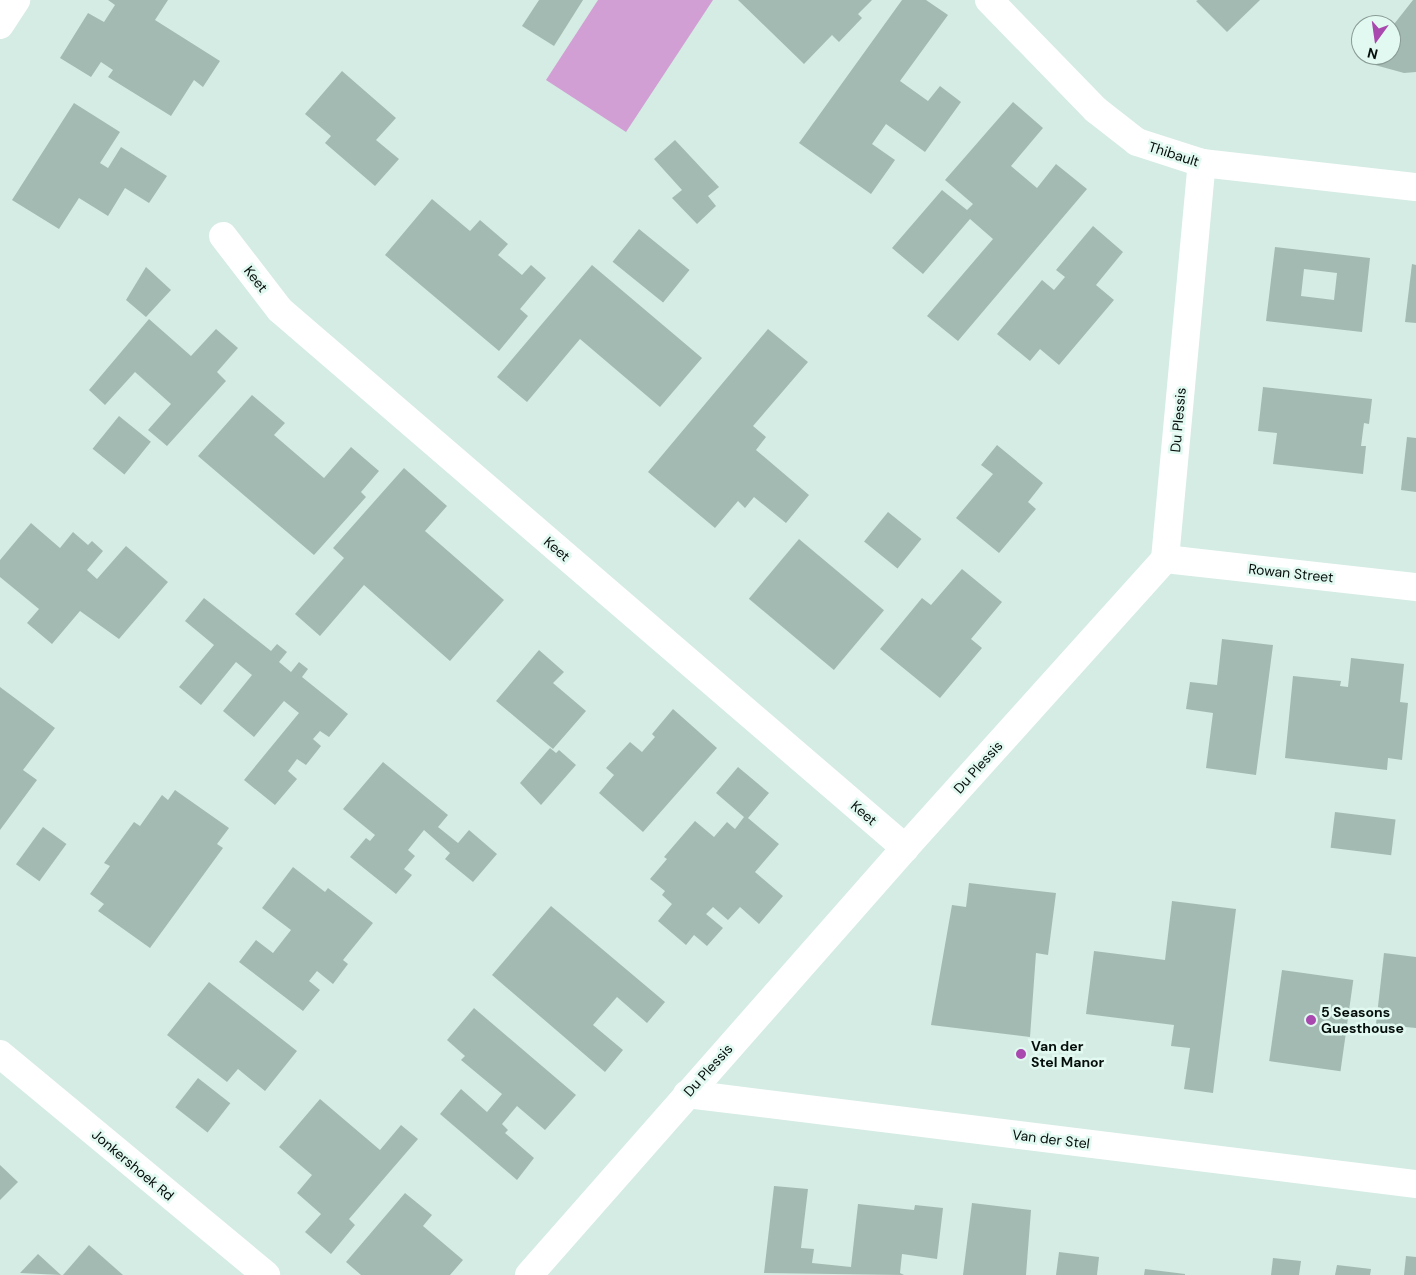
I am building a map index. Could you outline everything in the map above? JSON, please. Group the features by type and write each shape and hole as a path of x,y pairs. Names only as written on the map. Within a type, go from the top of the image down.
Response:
{"street":[{"path":"0,25 16,0"},
{"name":"Thibault","path":"989,0 1096,110 1137,142 1202,163 1416,187"},
{"name":"Du Plessis","path":"529,1275 904,848 1165,559 1202,163"},
{"name":"Keet","path":"223,236 280,310 904,848"},
{"name":"Rowan Street","path":"1165,559 1416,587"},
{"name":"Jonkershoek Rd","path":"0,1054 266,1275"},
{"name":"Van der Stel","path":"687,1094 1416,1184"}],"shaded area":[{"path":"598,0 713,0 626,132 546,80"}],"building":[{"path":"108,0 168,0 155,20 220,61 203,87 194,80 171,116 108,77 113,70 101,62 91,77 60,58 88,13 104,22 115,5"},
{"path":"539,0 583,0 554,46 522,26"},
{"path":"738,0 872,0 858,14 862,18 839,42 832,35 804,64"},
{"path":"902,0 926,0 948,15 900,81 928,101 940,86 961,102 925,152 886,124 872,144 895,160 871,194 799,143"},
{"path":"1198,0 1260,0 1227,32 1196,1"},
{"path":"1413,0 1416,0 1416,72 1404,73 1375,65 1401,65 1401,15"},
{"path":"342,71 396,118 376,140 399,159 375,186 325,143 331,136 305,114"},
{"path":"1013,102 1043,128 1011,166 1037,188 1056,164 1087,189 958,341 927,316 993,239 970,219 923,274 892,248 942,190 967,210 973,204 945,180"},
{"path":"74,103 120,132 100,163 108,168 121,147 167,176 149,203 125,188 108,216 79,198 59,229 12,200"},
{"path":"675,140 719,187 708,196 716,206 697,224 672,198 682,190 654,159"},
{"path":"432,199 470,231 480,220 508,244 498,255 522,275 531,265 546,278 520,309 528,316 499,351 385,255"},
{"path":"1093,226 1123,252 1096,285 1114,300 1059,365 1040,349 1030,361 997,334 1042,280 1054,290 1065,277 1056,270"},
{"path":"639,229 690,270 663,303 613,262"},
{"path":"1275,247 1370,258 1362,332 1266,321","holes":["1304,269 1337,273 1334,300 1301,296"]},
{"path":"1412,264 1416,265 1416,323 1405,322"},
{"path":"592,265 702,358 660,407 580,339 527,402 497,377"},
{"path":"146,267 171,290 146,317 126,300"},
{"path":"149,319 191,356 216,329 238,348 217,372 226,381 167,446 148,430 171,404 135,372 105,405 89,390"},
{"path":"768,329 808,362 753,426 766,437 756,450 809,495 786,523 754,497 745,508 738,501 715,528 648,472"},
{"path":"1263,387 1372,399 1369,424 1364,423 1361,446 1366,446 1363,474 1273,464 1277,433 1258,431"},
{"path":"252,395 285,423 274,435 324,478 351,447 379,471 361,492 366,497 314,555 198,456"},
{"path":"119,416 151,442 124,474 93,449"},
{"path":"1407,437 1416,438 1416,492 1401,490"},
{"path":"997,445 1043,483 1028,502 1036,509 999,553 956,518 993,474 981,465"},
{"path":"404,468 447,506 425,531 504,600 450,661 364,585 320,636 295,614 344,558 333,548"},
{"path":"888,512 921,539 898,569 864,542"},
{"path":"31,523 60,548 73,532 88,545 92,541 103,551 87,570 97,579 126,546 168,582 119,639 80,611 52,644 27,623 39,609 0,577 0,560"},
{"path":"799,539 884,610 834,670 749,599"},
{"path":"962,569 1002,602 971,639 982,648 940,698 880,649 922,598 931,605"},
{"path":"204,598 271,651 277,644 287,652 279,662 291,672 299,662 308,669 302,677 348,714 329,737 320,731 313,739 321,746 306,765 297,759 288,771 297,779 275,805 244,780 299,713 284,701 254,737 223,711 252,675 236,662 201,705 179,687 214,645 185,621"},
{"path":"1222,639 1273,645 1256,775 1206,768 1213,713 1186,709 1190,682 1217,685"},
{"path":"539,650 564,672 553,683 586,711 553,749 496,701"},
{"path":"1351,658 1404,664 1400,702 1408,703 1402,760 1388,758 1387,770 1285,758 1293,676 1341,681 1340,686 1348,687"},
{"path":"0,687 55,728 23,770 37,780 0,830"},
{"path":"673,709 717,748 643,832 599,793 614,775 606,768 630,742 642,752 655,737 652,734"},
{"path":"550,748 556,753 559,750 576,765 541,805 520,783"},
{"path":"383,762 448,815 438,827 458,843 469,830 497,854 473,882 445,859 450,853 424,830 408,850 415,856 404,869 412,875 396,894 350,857 366,838 370,841 375,835 343,809"},
{"path":"738,767 769,793 748,818 779,844 755,872 783,896 759,924 740,907 728,920 713,907 706,914 723,928 707,946 694,935 686,945 658,921 672,904 662,895 665,891 650,879 667,859 664,857 695,821 714,837 727,822 735,829 744,817 716,793"},
{"path":"175,790 229,828 217,844 223,848 150,948 98,911 104,904 90,894 110,866 104,863 134,822 140,826 162,795 168,800"},
{"path":"1335,812 1396,819 1391,855 1331,848"},
{"path":"43,827 66,844 39,881 16,864"},
{"path":"293,867 325,892 328,888 373,923 343,960 348,964 333,984 317,971 309,981 320,990 303,1011 239,962 256,940 273,953 291,930 262,908"},
{"path":"969,883 1056,893 1048,955 1036,953 1030,1037 931,1025 952,905 966,907"},
{"path":"1172,901 1236,909 1213,1093 1184,1089 1190,1048 1171,1046 1174,1025 1086,1014 1094,951 1165,960"},
{"path":"551,906 665,1002 647,1023 617,997 593,1025 623,1050 605,1072 492,975"},
{"path":"1384,953 1416,957 1416,1028 1376,1024"},
{"name":"5 Seasons Guesthouse","path":"1282,970 1353,980 1340,1071 1269,1061"},
{"path":"209,982 297,1051 265,1091 238,1069 227,1082 167,1035"},
{"path":"474,1008 576,1095 545,1130 517,1106 502,1124 508,1130 505,1133 534,1158 517,1180 440,1114 461,1089 487,1112 502,1094 461,1060 465,1056 447,1040"},
{"path":"198,1078 230,1103 208,1132 175,1107"},
{"path":"320,1099 380,1150 401,1125 418,1139 349,1219 355,1225 331,1254 305,1232 321,1214 297,1193 312,1175 279,1147"},
{"path":"0,1165 18,1182 0,1200"},
{"path":"774,1186 808,1189 801,1248 814,1249 812,1263 851,1267 858,1204 914,1210 915,1205 943,1208 937,1259 902,1254 900,1273 904,1275 764,1273"},
{"path":"405,1193 432,1215 423,1226 463,1260 450,1275 361,1275 346,1262"},
{"path":"972,1203 1031,1210 1026,1275 963,1275"},
{"path":"89,1245 123,1275 63,1275"},
{"path":"1059,1252 1099,1257 1097,1275 1056,1275"},
{"path":"38,1254 61,1275 20,1273"},
{"path":"1406,1256 1416,1257 1416,1275 1404,1275"},
{"path":"1273,1258 1301,1261 1299,1275 1271,1275"},
{"path":"1337,1265 1371,1269 1370,1275 1335,1275"},
{"path":"1145,1269 1185,1274 1185,1275 1144,1275"}],"place":[{"name":"5 Seasons Guesthouse","path":"1311,1020"},
{"name":"Van der Stel Manor","path":"1021,1054"}]}
